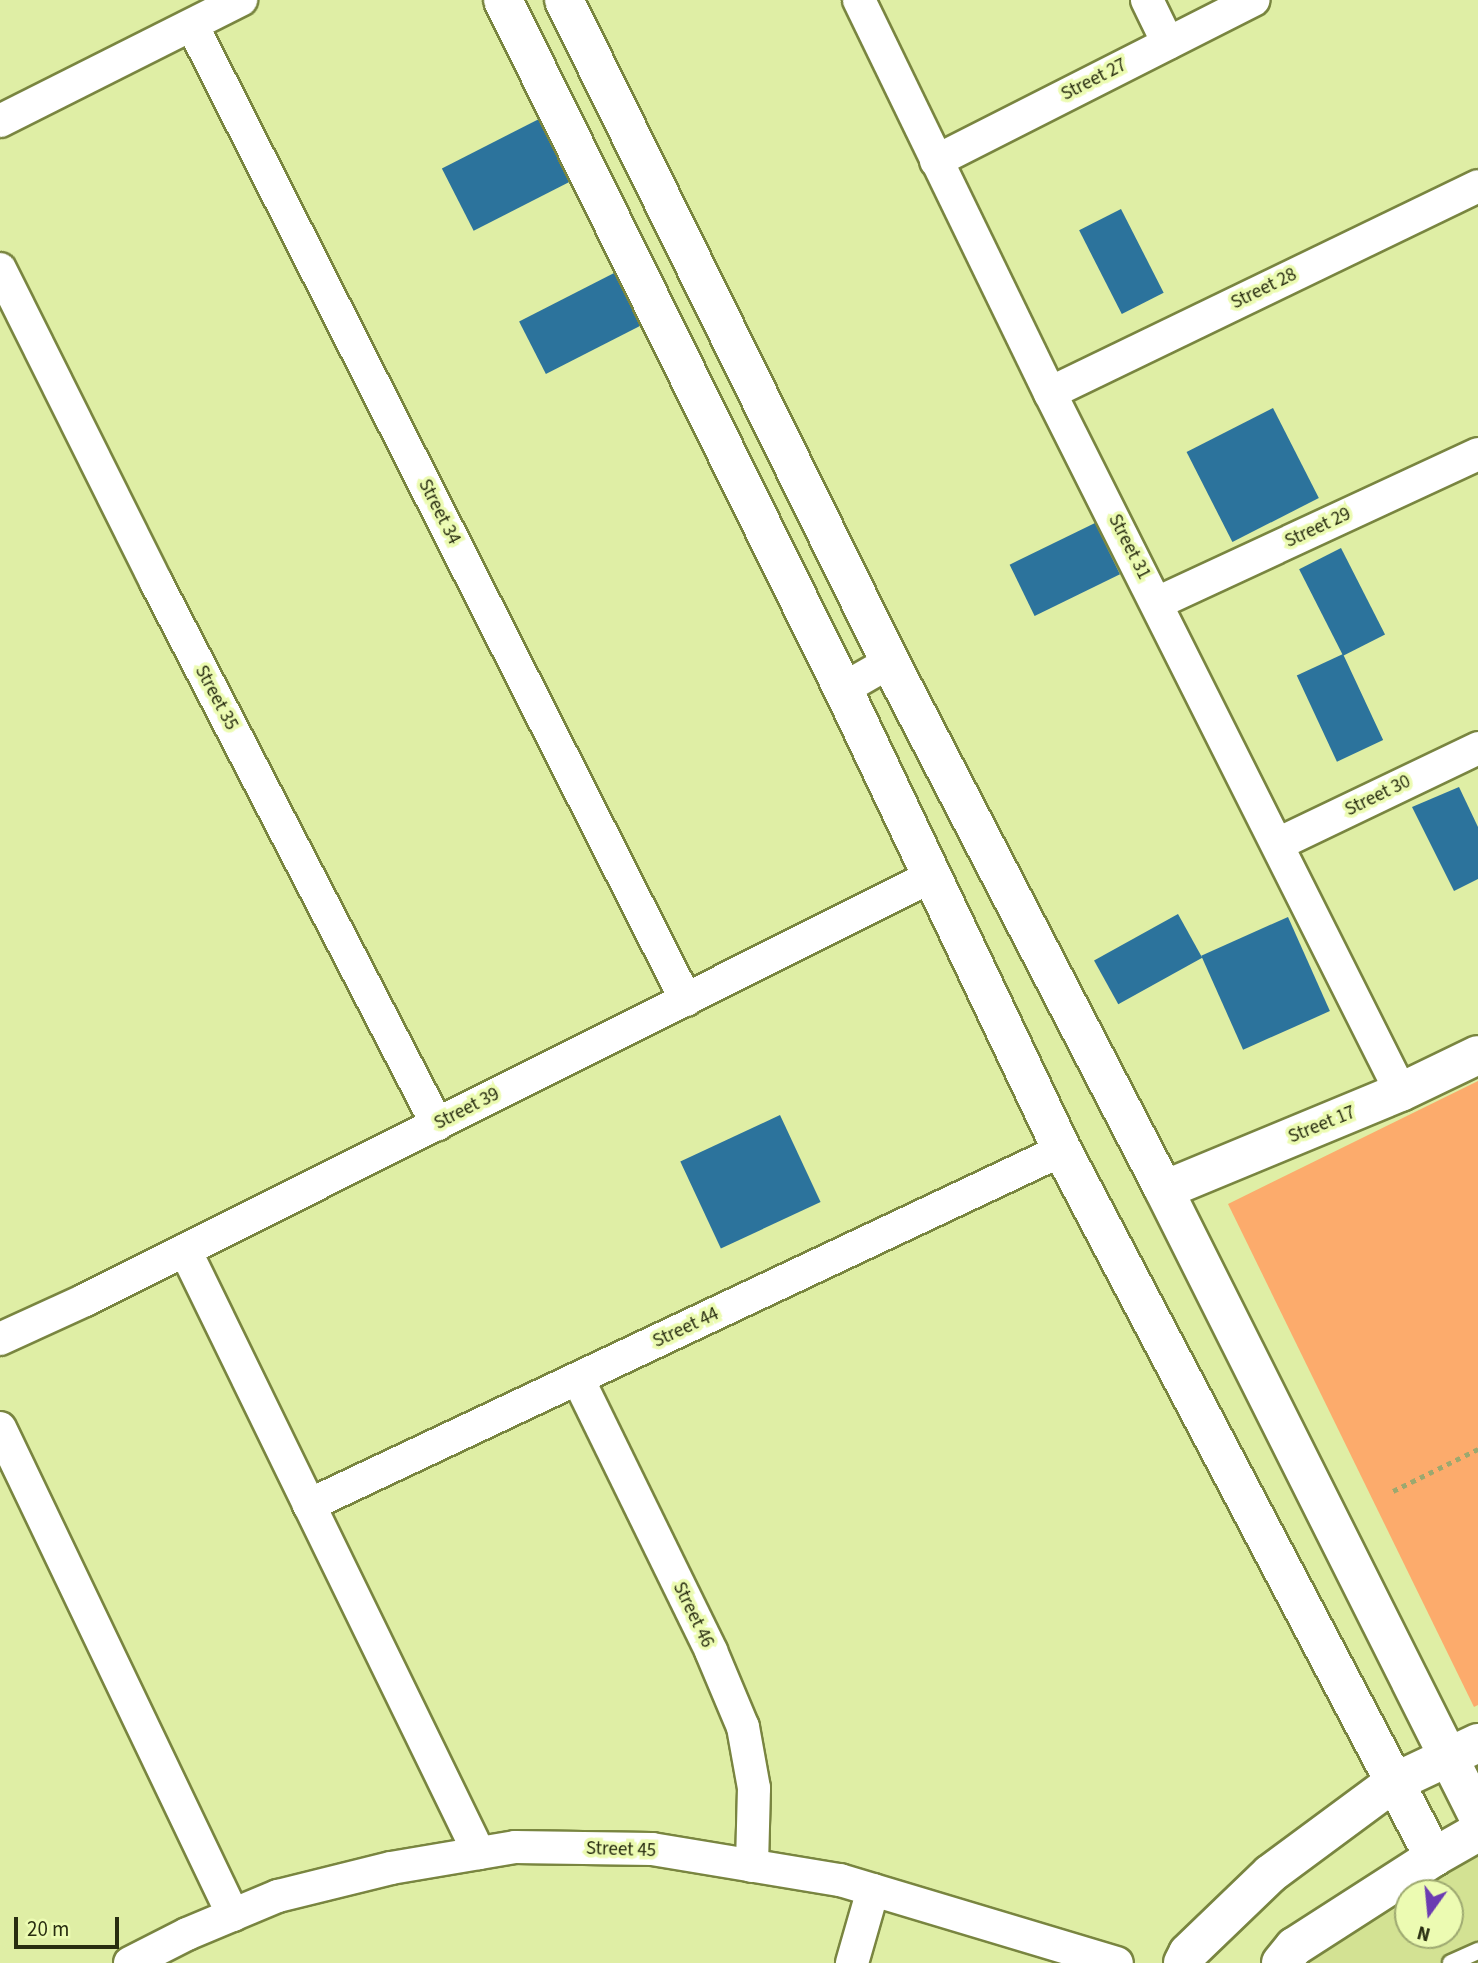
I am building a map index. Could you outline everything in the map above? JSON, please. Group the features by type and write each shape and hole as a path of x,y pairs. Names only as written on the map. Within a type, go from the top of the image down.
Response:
{"street":[{"path":"0,121 241,0"},
{"path":"503,0 843,689 1062,1150 1434,1857"},
{"path":"564,0 890,662 1164,1190 1462,1749 1478,1816"},
{"name":"Street 31","path":"859,0 1050,393 1401,1092"},
{"path":"1147,0 1168,43"},
{"name":"Street 27","path":"936,161 1253,0"},
{"name":"Street 34","path":"192,25 686,1000"},
{"name":"Street 28","path":"1050,393 1478,186"},
{"name":"Street 35","path":"0,269 156,583 438,1124"},
{"name":"Street 29","path":"1157,603 1478,454"},
{"path":"843,689 890,662"},
{"name":"Street 30","path":"1278,844 1478,748"},
{"name":"Street 39","path":"0,1339 185,1250 932,876"},
{"name":"Street 17","path":"1164,1190 1401,1092 1478,1055"},
{"name":"Street 44","path":"309,1505 1062,1150"},
{"path":"185,1250 479,1853"},
{"name":"Street 46","path":"578,1379 711,1651 743,1727 754,1788 752,1866"},
{"path":"0,1428 233,1914"},
{"path":"1182,1963 1188,1953 1270,1874 1393,1783 1462,1749"},
{"path":"1280,1963 1294,1947 1434,1857 1478,1832"},
{"name":"Street 45","path":"131,1963 233,1914 290,1893 391,1868 514,1847 652,1849 839,1880 1117,1963"},
{"path":"852,1963 873,1890"}],"lane":[{"path":"1451,1963 1478,1951"}],"path":[{"path":"1393,1491 1478,1449"}],"shaded area":[{"path":"1478,1081 1478,1705 1474,1707 1228,1204"},
{"path":"1478,1849 1478,1963 1296,1963 1394,1897 1394,1949 1464,1949 1464,1879 1420,1879 1442,1864"}],"building":[{"path":"539,119 571,181 474,231 442,168"},
{"path":"1121,209 1164,293 1122,314 1079,230"},
{"path":"618,271 645,324 546,374 519,321"},
{"path":"1273,408 1319,498 1232,542 1187,452"},
{"path":"1095,523 1120,574 1035,616 1010,565"},
{"path":"1341,548 1385,634 1343,656 1299,569"},
{"path":"1343,654 1383,740 1337,762 1297,676"},
{"path":"1459,787 1478,827 1478,879 1454,891 1412,807"},
{"path":"1178,914 1202,958 1118,1004 1094,961"},
{"path":"1288,917 1330,1011 1243,1050 1201,956"},
{"path":"780,1115 821,1202 721,1248 680,1161"}]}
